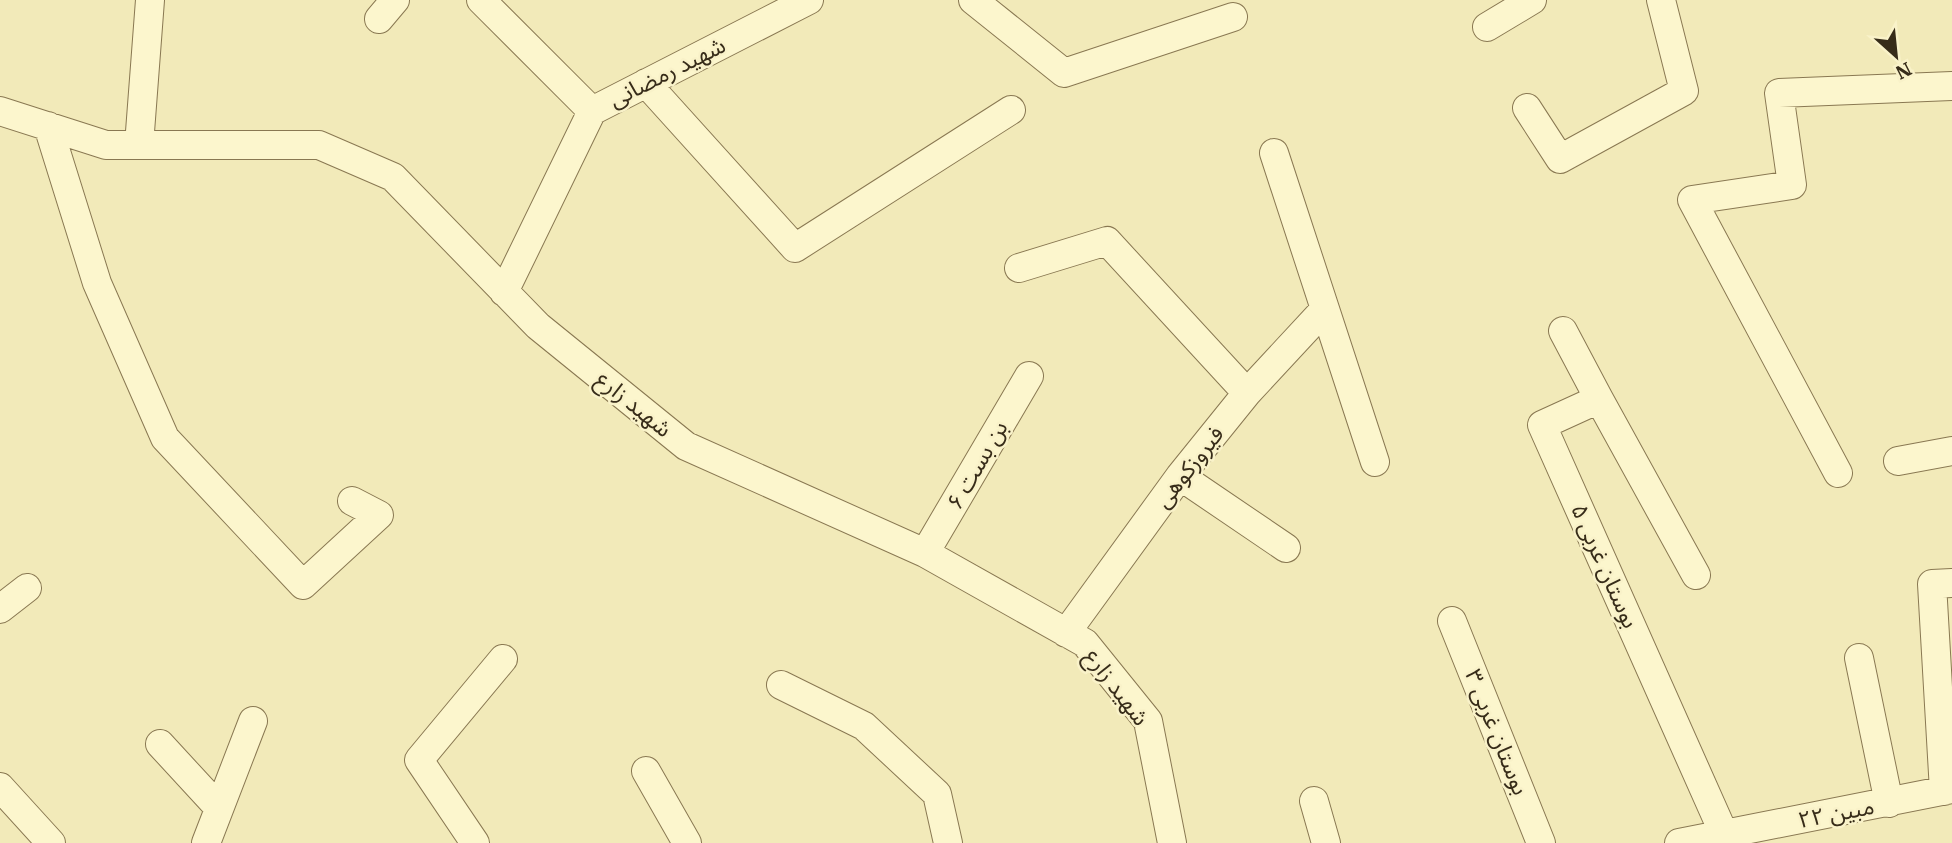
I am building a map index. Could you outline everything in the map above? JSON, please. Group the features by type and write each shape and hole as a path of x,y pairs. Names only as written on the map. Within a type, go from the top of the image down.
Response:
{"street":[{"path":"139,145 150,0"},
{"path":"481,0 592,111"},
{"name":"شهید رمضانی","path":"504,292 592,111 810,0"},
{"path":"973,0 1064,73 1233,17"},
{"path":"1487,27 1532,0"},
{"path":"1527,108 1560,159 1684,91 1661,0"},
{"path":"646,83 795,248 1011,110"},
{"path":"1839,474 1692,200 1792,185 1779,93 1952,86"},
{"name":"شهید زارع","path":"0,111 106,145 319,145 393,177 538,326 686,446 925,554 1085,643 1148,721 1172,843"},
{"path":"48,127 97,283 165,439 303,585 379,515 352,501"},
{"path":"1274,153 1375,462"},
{"path":"1018,268 1107,241 1247,393"},
{"name":"فیروزکوهی","path":"1066,633 1181,476 1247,393 1324,310"},
{"path":"1563,331 1696,575"},
{"name":"بن بست ۶","path":"925,554 1029,376"},
{"name":"بوستان غربی ۵","path":"1599,399 1542,425 1724,834"},
{"path":"1898,461 1952,451"},
{"path":"1181,476 1286,548"},
{"path":"1948,790 1932,584 1952,583"},
{"path":"0,609 27,587"},
{"name":"بوستان غربی ۳","path":"1452,621 1541,843"},
{"path":"1859,658 1889,803"},
{"path":"475,843 419,760 503,659"},
{"path":"781,685 864,726 937,794 948,843"},
{"path":"206,843 253,721"},
{"path":"160,744 219,807"},
{"path":"646,771 687,843"},
{"path":"0,787 51,843"},
{"name":"مبین ۲۲","path":"1679,843 1948,790"},
{"path":"1314,802 1326,843"}]}
